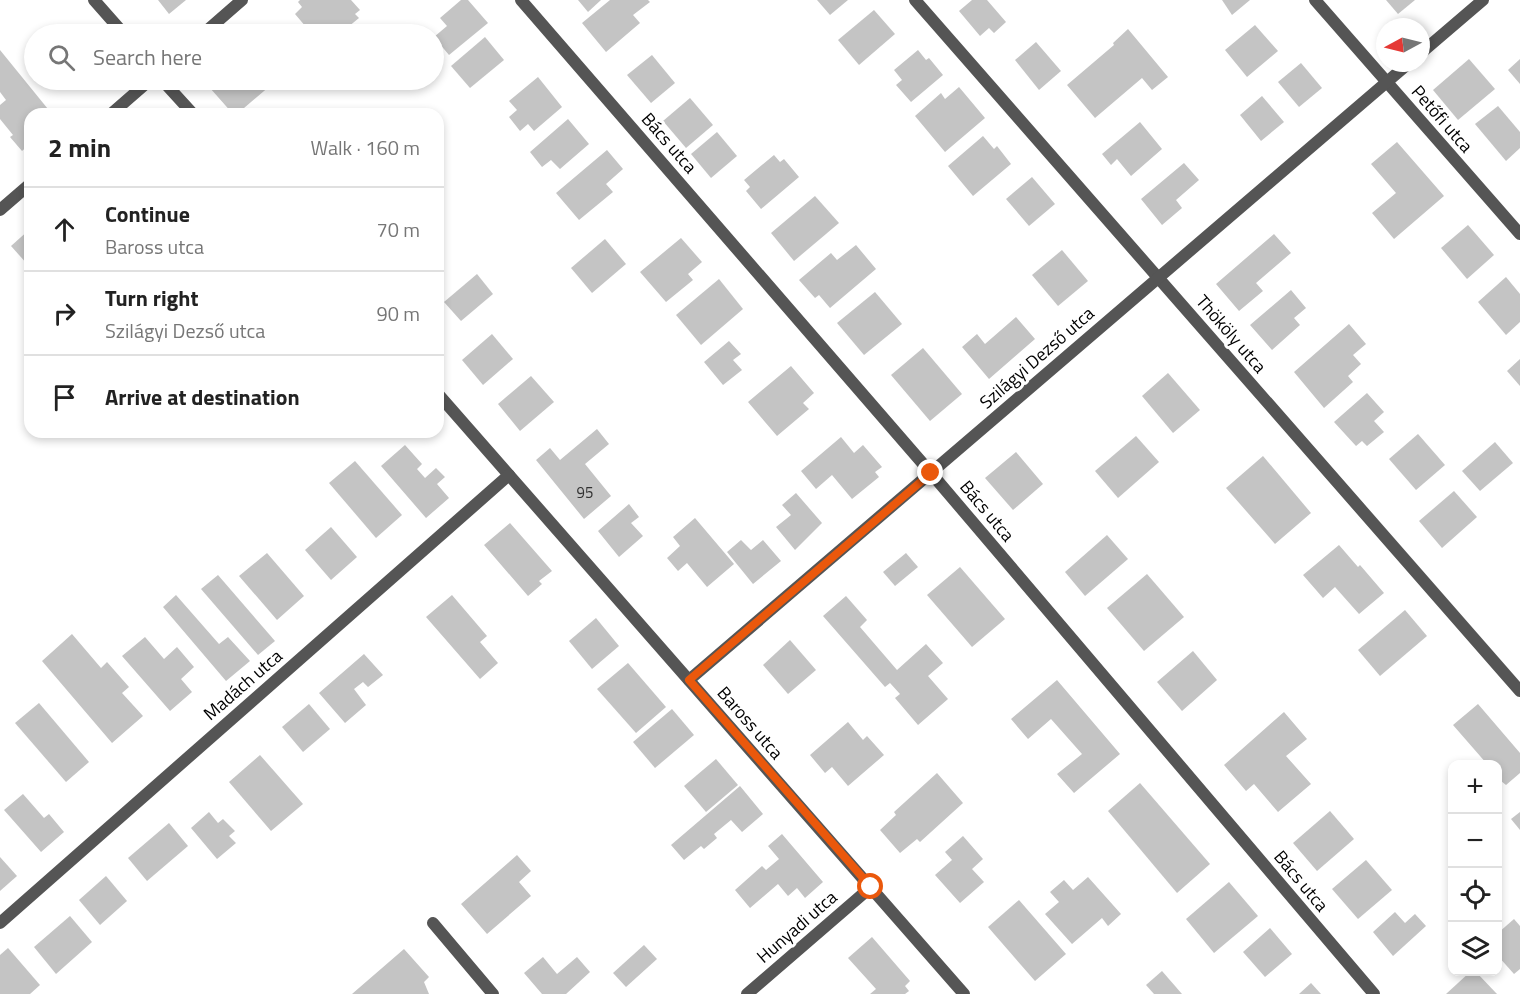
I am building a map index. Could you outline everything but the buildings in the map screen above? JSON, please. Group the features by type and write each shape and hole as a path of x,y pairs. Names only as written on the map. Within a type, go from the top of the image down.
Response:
{"street":[{"path":"94,0 115,24"},
{"path":"214,24 242,0"},
{"name":"Bács utca","path":"521,0 931,473 1374,994"},
{"name":"Thököly utca","path":"915,0 1520,692"},
{"name":"Petőfi utca","path":"1315,0 1520,234"},
{"path":"1430,45 1483,0"},
{"name":"Szilágyi Dezső utca","path":"689,680 1399,72"},
{"path":"118,108 139,90"},
{"path":"171,90 188,108"},
{"path":"0,210 24,189"},
{"name":"Baross utca","path":"444,401 964,994"},
{"name":"Madách utca","path":"0,923 509,475"},
{"name":"Hunyadi utca","path":"747,994 871,887"},
{"path":"433,923 493,994"}],"route":[{"path":"871,887 689,680 931,473"}]}
